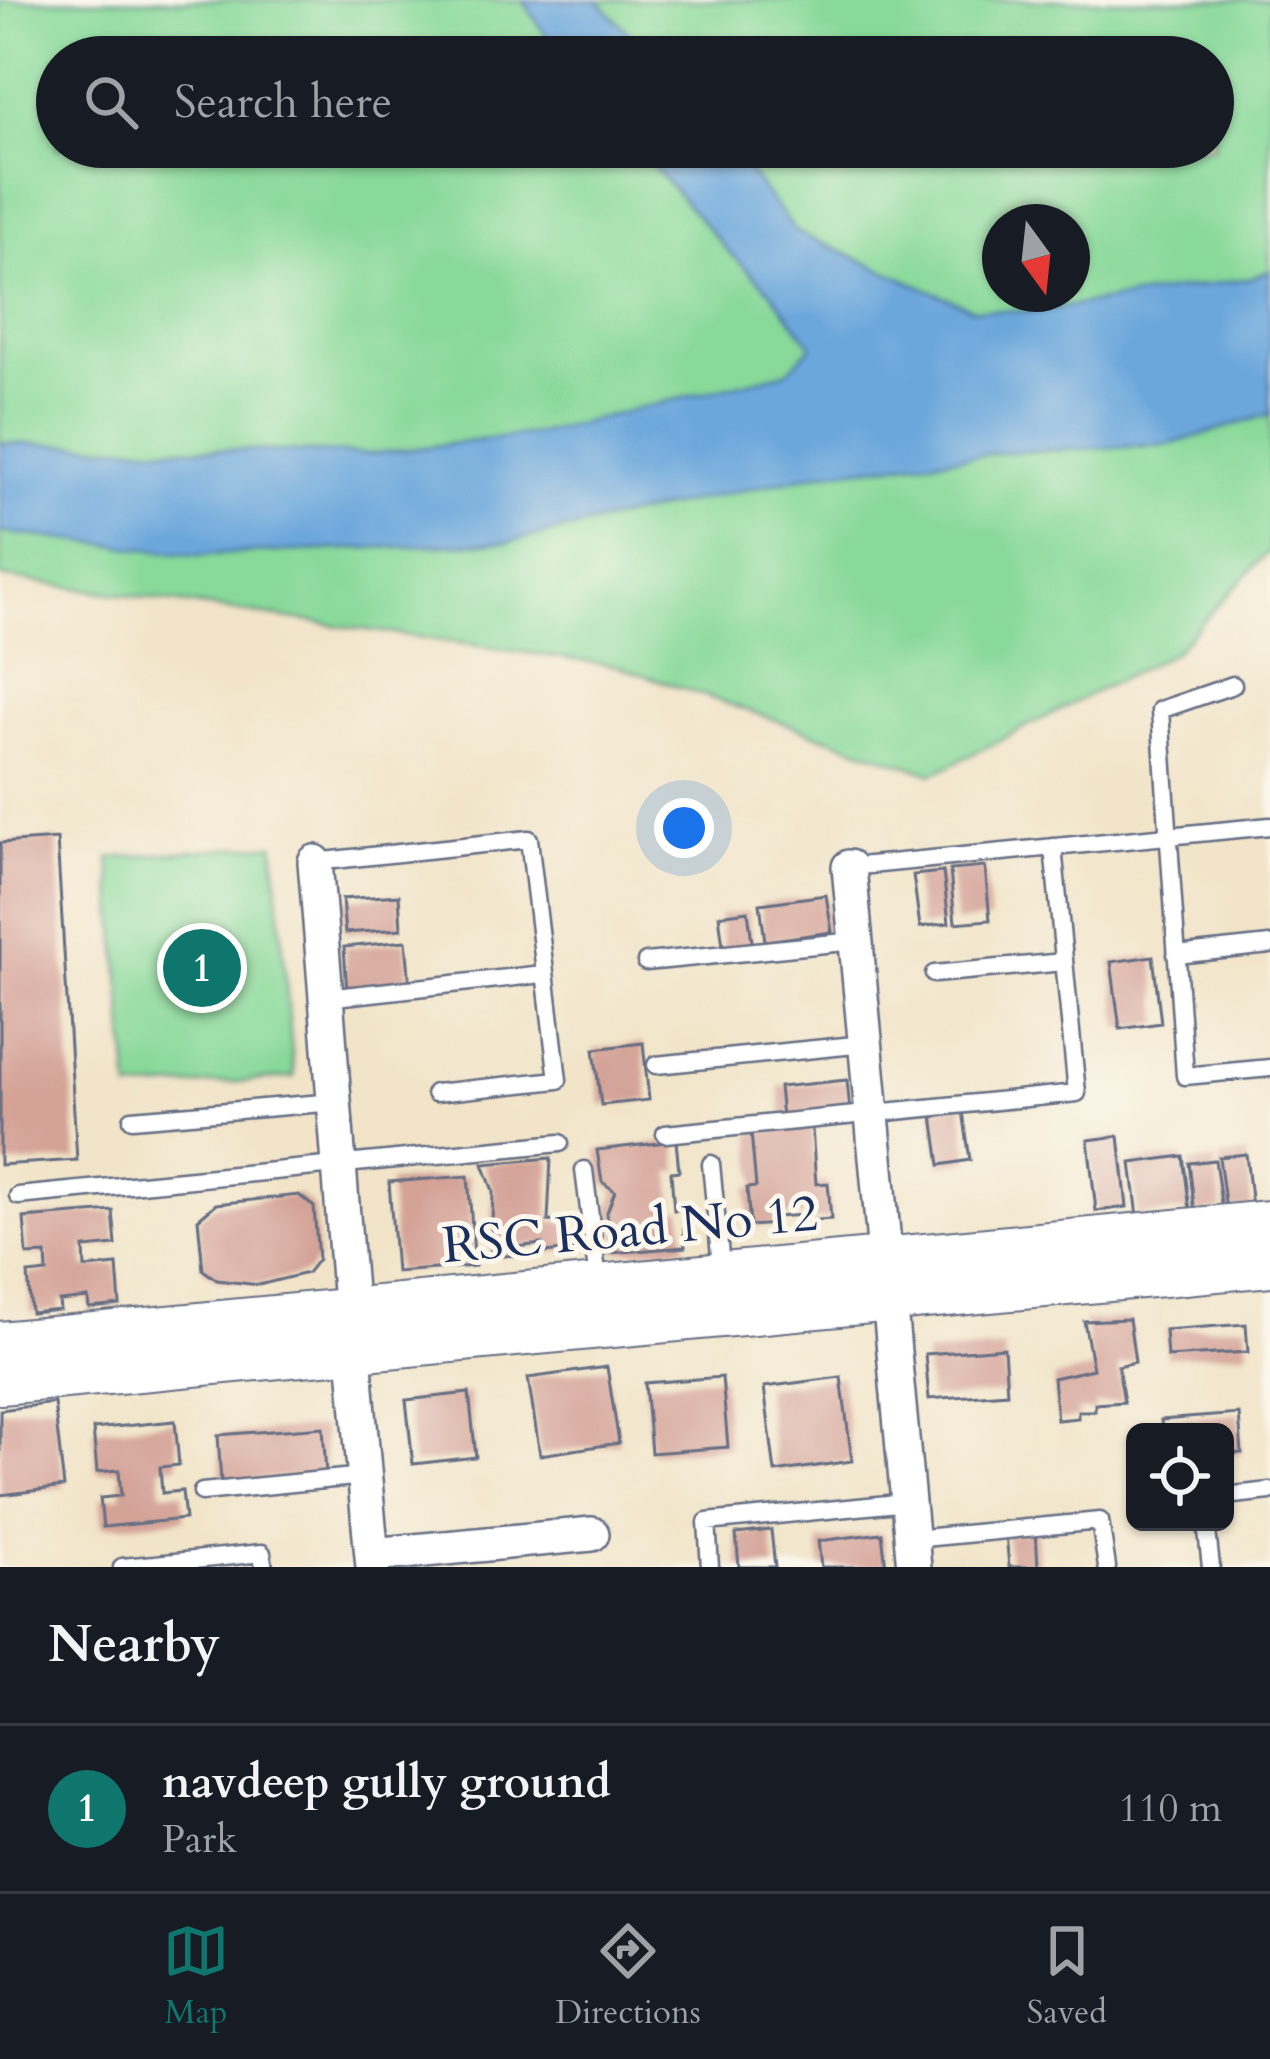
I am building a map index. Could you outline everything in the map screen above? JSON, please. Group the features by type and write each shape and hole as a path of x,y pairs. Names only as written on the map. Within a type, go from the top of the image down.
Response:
{"street":[{"path":"315,862 372,1561 592,1534"},
{"path":"848,867 913,1553"},
{"name":"RSC Road No 12","path":"0,1346 350,1330 599,1289 722,1277 887,1279 1270,1225"},
{"path":"0,1380 350,1330 887,1279 1270,1262"}],"lane":[{"path":"1233,686 1160,710 1185,1076 1270,1068"},
{"path":"848,867 1270,826"},
{"path":"315,862 529,838 558,1079 435,1093"},
{"path":"664,1134 1076,1093 1053,847"},
{"path":"646,962 855,941"},
{"path":"1176,955 1270,945"},
{"path":"934,974 1064,962"},
{"path":"326,998 542,974"},
{"path":"656,1065 866,1044"},
{"path":"132,1119 336,1102"},
{"path":"18,1196 560,1143"},
{"path":"711,1164 722,1277"},
{"path":"584,1170 599,1289"},
{"path":"202,1492 364,1476"},
{"path":"1234,1495 1270,1491"},
{"path":"710,1567 707,1522 908,1502"},
{"path":"913,1553 1100,1521 1107,1567"},
{"path":"1207,1531 1211,1567"},
{"path":"122,1567 262,1552 264,1567"}],"green space":[{"path":"0,0 523,0 546,36 36,36 36,168 655,168 771,292 813,347 787,372 680,401 540,433 371,454 0,443"},
{"path":"598,0 1270,0 1270,271 1252,278 1090,303 1090,204 982,204 982,309 796,232 746,168 1234,168 1234,36 632,36"},
{"path":"1270,414 1270,550 1174,652 933,774 618,666 0,577 0,532 198,555 509,542 824,472 1008,452 1168,445"},
{"path":"274,844 294,1077 130,1091 110,858"}],"water":[{"path":"523,0 597,0 632,36 546,36"},
{"path":"655,168 746,168 796,232 982,312 1090,312 1090,303 1270,271 1270,414 1168,445 1008,452 824,472 509,542 198,555 0,532 0,443 371,454 540,433 787,372 812,346 771,292"}],"building":[{"path":"57,839 77,1160 0,1165 0,843"},
{"path":"985,867 990,920 955,923 950,870"},
{"path":"943,872 949,923 920,927 913,875"},
{"path":"399,895 401,929 345,933 342,899"},
{"path":"826,895 832,932 765,941 760,904"},
{"path":"748,911 753,949 724,954 719,915"},
{"path":"406,941 410,986 347,992 344,947"},
{"path":"1153,956 1161,1023 1120,1029 1111,962"},
{"path":"643,1043 649,1100 601,1105 594,1049"},
{"path":"847,1080 850,1111 782,1117 779,1087"},
{"path":"962,1104 970,1160 940,1165 932,1109"},
{"path":"812,1128 816,1184 828,1183 831,1219 776,1217 776,1224 750,1226 747,1188 756,1187 751,1132"},
{"path":"1119,1136 1127,1207 1096,1211 1088,1140"},
{"path":"676,1141 679,1171 671,1172 674,1210 682,1209 685,1247 609,1253 621,1244 606,1215 615,1191 602,1182 597,1150"},
{"path":"1246,1154 1252,1207 1226,1210 1219,1157"},
{"path":"1183,1156 1190,1210 1138,1216 1131,1163"},
{"path":"551,1158 548,1221 574,1223 576,1250 543,1253 542,1244 516,1247 517,1255 491,1257 493,1191 483,1164"},
{"path":"1215,1160 1222,1210 1195,1213 1189,1163"},
{"path":"468,1176 475,1266 396,1272 389,1182"},
{"path":"299,1195 314,1207 318,1259 307,1273 259,1285 217,1280 203,1270 198,1219 216,1204"},
{"path":"113,1211 116,1245 84,1248 85,1268 117,1265 120,1305 89,1308 88,1298 59,1301 60,1310 31,1313 28,1274 47,1272 46,1254 27,1255 24,1218"},
{"path":"1129,1319 1135,1362 1118,1366 1124,1402 1095,1404 1095,1411 1078,1411 1078,1418 1057,1420 1053,1378 1093,1369 1084,1321"},
{"path":"1246,1324 1248,1352 1167,1357 1165,1330"},
{"path":"1004,1348 1007,1393 929,1399 925,1354"},
{"path":"607,1367 619,1443 540,1455 528,1378"},
{"path":"722,1377 728,1447 651,1453 645,1383"},
{"path":"841,1377 852,1461 775,1472 764,1387"},
{"path":"469,1393 476,1457 413,1464 406,1400"},
{"path":"54,1403 64,1487 0,1495 0,1410"},
{"path":"1239,1414 1242,1453 1234,1453 1234,1423 1161,1420"},
{"path":"175,1421 179,1465 160,1467 162,1493 182,1491 185,1519 103,1527 100,1498 121,1496 119,1470 97,1472 93,1429"},
{"path":"323,1427 326,1474 221,1482 218,1435"},
{"path":"771,1530 775,1567 739,1567 736,1534"},
{"path":"1036,1532 1038,1567 1009,1567 1006,1534"},
{"path":"882,1533 886,1567 821,1567 818,1541"}],"place":[{"name":"navdeep gully ground","path":"202,968"}]}
